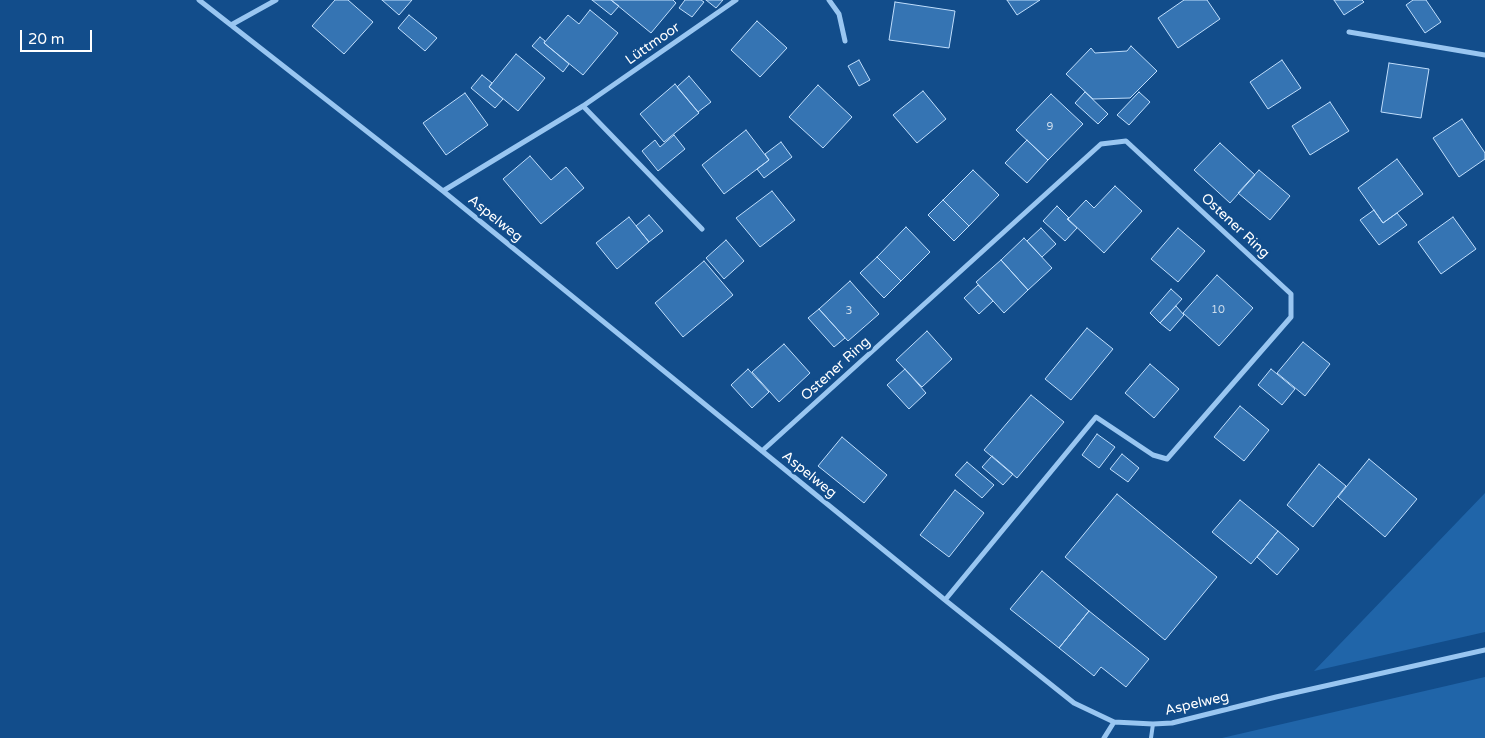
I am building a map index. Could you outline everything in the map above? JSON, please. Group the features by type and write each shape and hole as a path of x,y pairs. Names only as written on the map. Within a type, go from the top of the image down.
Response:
{"street":[{"name":"Aspelweg","path":"199,0 443,191 1074,703 1114,722 1172,723 1285,695 1485,650"},
{"path":"231,25 276,0"},
{"name":"Lüttmoor","path":"443,191 583,106 736,0"},
{"path":"829,0 839,14 845,41"},
{"path":"1349,32 1485,55"},
{"path":"583,106 702,229"},
{"name":"Ostener Ring","path":"762,451 1101,144 1126,140 1292,294 1291,317 1167,459 1153,456 1096,417 945,600"},
{"path":"1104,738 1114,722"}],"lane":[{"path":"1151,738 1152,724"}],"shaded area":[{"path":"1485,493 1485,632 1314,671"},
{"path":"1485,677 1485,738 1222,738"}],"building":[{"path":"335,0 348,0 373,22 344,54 312,26"},
{"path":"382,0 412,0 399,15"},
{"path":"592,0 611,0 619,6 611,15"},
{"path":"611,0 673,0 676,3 651,33"},
{"path":"685,0 701,0 704,2 692,17 679,8"},
{"path":"706,0 723,0 716,8"},
{"path":"1007,0 1040,0 1017,15"},
{"path":"1184,0 1207,0 1220,19 1178,48 1158,18"},
{"path":"1334,0 1362,0 1364,2 1344,15"},
{"path":"1413,0 1426,0 1441,22 1425,33 1406,5"},
{"path":"895,2 955,11 949,48 889,40"},
{"path":"590,10 618,33 583,75 544,43 568,15 579,24"},
{"path":"409,15 437,38 425,51 398,28"},
{"path":"757,21 787,48 760,77 731,50"},
{"path":"540,37 545,41 544,43 569,64 563,72 532,46"},
{"path":"1131,46 1157,71 1130,98 1093,99 1066,74 1091,48 1095,53 1127,51"},
{"path":"516,54 545,78 518,111 489,87"},
{"path":"859,60 870,80 859,86 848,66"},
{"path":"1282,60 1301,88 1268,109 1250,82"},
{"path":"1389,63 1429,69 1421,118 1381,112"},
{"path":"482,75 492,83 489,87 503,99 495,108 471,88"},
{"path":"689,76 711,102 698,112 677,87"},
{"path":"675,84 699,113 664,142 640,114"},
{"path":"818,85 852,117 823,148 789,117"},
{"path":"923,91 946,119 917,143 893,115"},
{"path":"1085,92 1108,114 1098,124 1075,103"},
{"path":"1139,92 1150,102 1129,125 1117,115"},
{"path":"465,93 488,125 446,155 423,123"},
{"path":"1051,94 1083,124 1048,160 1016,130"},
{"path":"1330,102 1349,131 1310,155 1292,126"},
{"path":"1462,119 1485,153 1485,159 1459,177 1433,138"},
{"path":"746,130 769,160 724,194 702,165"},
{"path":"674,135 685,149 658,171 642,151 655,140 660,147"},
{"path":"1027,140 1048,160 1027,183 1005,163"},
{"path":"781,142 792,157 764,178 757,169 769,160 765,154"},
{"path":"1220,143 1255,175 1230,203 1194,170"},
{"path":"530,156 551,180 566,167 584,188 541,224 503,179"},
{"path":"1397,159 1423,194 1383,223 1358,188"},
{"path":"973,170 999,195 969,226 943,200"},
{"path":"1259,170 1290,196 1270,220 1238,193"},
{"path":"1115,186 1142,211 1104,253 1068,219 1086,200 1094,208"},
{"path":"772,191 795,220 760,247 736,218"},
{"path":"943,200 969,226 954,241 928,215"},
{"path":"1057,206 1077,228 1065,241 1043,221"},
{"path":"1374,210 1383,223 1397,213 1407,225 1379,245 1360,220"},
{"path":"649,215 663,231 649,242 636,226"},
{"path":"629,217 649,242 617,269 596,243"},
{"path":"1453,217 1476,249 1441,274 1418,242"},
{"path":"906,227 930,252 901,281 877,257"},
{"path":"1041,228 1056,244 1042,257 1027,241"},
{"path":"1178,228 1205,251 1178,282 1151,259"},
{"path":"1024,238 1052,268 1028,290 1001,260"},
{"path":"726,240 744,261 724,279 706,258"},
{"path":"877,257 901,281 884,298 860,273"},
{"path":"1001,260 1028,290 1004,313 976,282"},
{"path":"704,261 733,295 683,337 655,303"},
{"path":"1217,275 1253,308 1219,346 1183,313"},
{"path":"850,281 879,314 848,341 819,309"},
{"path":"978,285 993,301 979,314 964,298"},
{"path":"1171,289 1182,299 1160,323 1150,313"},
{"path":"1176,306 1184,315 1170,331 1160,323"},
{"path":"819,309 845,338 834,347 808,318"},
{"path":"1087,328 1113,349 1071,400 1045,379"},
{"path":"927,331 952,359 922,387 896,360"},
{"path":"1303,342 1330,364 1305,396 1277,373"},
{"path":"784,344 810,373 779,402 752,372"},
{"path":"1150,364 1179,389 1154,418 1125,393"},
{"path":"748,369 769,392 752,408 731,385"},
{"path":"905,369 926,393 909,409 887,385"},
{"path":"1271,369 1295,389 1282,405 1258,385"},
{"path":"1031,395 1064,422 1017,478 984,450"},
{"path":"1240,406 1269,430 1244,461 1214,437"},
{"path":"1097,434 1115,447 1099,468 1082,455"},
{"path":"842,437 887,475 864,503 818,466"},
{"path":"1122,454 1139,468 1128,482 1110,469"},
{"path":"992,456 1013,474 1003,485 982,467"},
{"path":"1369,459 1417,499 1385,537 1338,497"},
{"path":"967,462 994,485 982,498 955,475"},
{"path":"1319,464 1346,486 1313,527 1287,505"},
{"path":"955,490 984,513 949,557 920,535"},
{"path":"1117,494 1217,577 1165,640 1065,557"},
{"path":"1240,500 1278,531 1251,564 1212,532"},
{"path":"1278,531 1299,549 1277,575 1257,557"},
{"path":"1042,571 1089,611 1059,648 1010,609"},
{"path":"1089,611 1149,659 1126,687 1101,667 1094,676 1059,648"}]}
